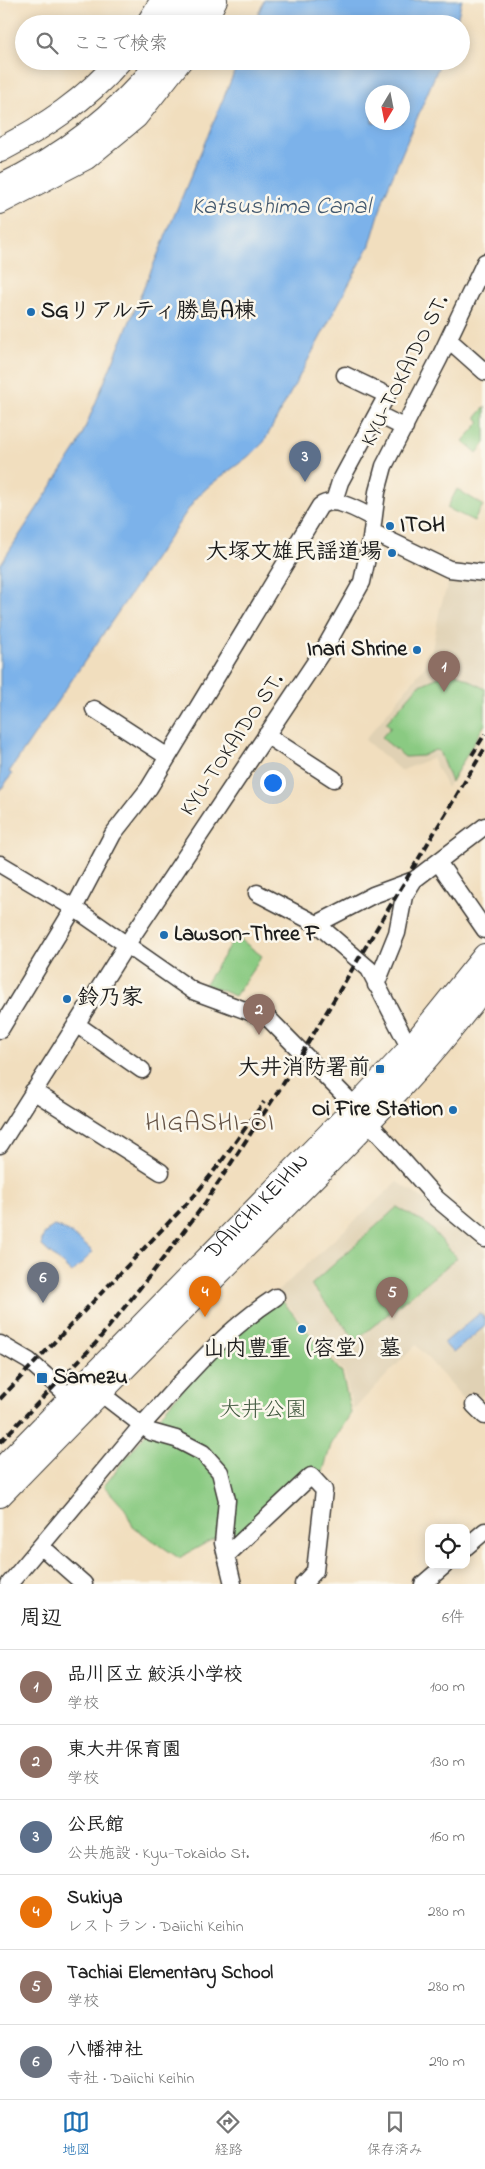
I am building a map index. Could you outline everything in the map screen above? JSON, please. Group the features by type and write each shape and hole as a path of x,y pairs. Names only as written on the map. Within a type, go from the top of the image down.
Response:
{"highway":[{"path":"154,15 163,0"},
{"path":"173,15 182,0"},
{"path":"193,15 201,0"},
{"path":"0,150 27,136 61,114 109,70"},
{"path":"0,169 35,151 90,113 131,70"},
{"path":"0,187 44,164 74,145 100,125 126,101 153,70"},
{"name":"DAIICHI KEIHIN","path":"0,1496 362,1115 410,1049 485,956"},
{"name":"DAIICHI KEIHIN","path":"0,1471 71,1398 362,1115 423,1064 459,1021 485,985"}],"main road":[{"path":"145,15 154,0"},
{"path":"210,15 217,0"},
{"path":"0,140 49,112 99,70"},
{"path":"0,204 50,180 87,159 137,118 175,70"}],"street":[{"name":"KYU-TOKAIDO ST.","path":"0,1145 127,944 326,646 362,582 377,492 384,466 449,340 485,262"},
{"path":"449,340 485,372"},
{"path":"334,501 340,482 386,395 345,375"},
{"path":"377,414 404,428"},
{"path":"0,1030 74,908 113,834 149,788 324,502 334,501 449,569 485,573"},
{"path":"94,709 168,757"},
{"path":"266,735 334,779"},
{"path":"317,924 373,896 414,880 485,826"},
{"path":"438,862 485,930"},
{"path":"0,864 74,908 193,991 269,1019 362,1115 437,1198 485,1239"},
{"path":"376,985 397,933 404,896 414,880"},
{"path":"257,893 317,924 369,969 410,1049"},
{"path":"76,1024 142,1070"},
{"path":"33,1091 161,1172"},
{"path":"9,1584 42,1547 142,1425 216,1344 249,1315 276,1297"},
{"path":"0,1344 29,1361 71,1398"},
{"path":"99,1392 151,1432 176,1439 203,1453 220,1472 227,1500 223,1543 234,1584"},
{"path":"226,1556 311,1476 324,1490 315,1571 303,1584"},
{"path":"470,1544 485,1531"},
{"path":"42,1547 84,1584"},
{"path":"423,1584 440,1569"}],"shaded area":[{"path":"456,573 485,577 485,724 447,788 432,758 401,771 365,740 430,660 440,608 449,581"},
{"path":"397,1182 430,1203 485,1250 485,1393 470,1406 416,1345 353,1410 344,1372 277,1292"}],"green space":[{"path":"485,407 485,443 477,453 463,441 480,422 476,417"},
{"path":"457,489 483,505 474,521 447,508"},
{"path":"450,672 456,673 485,689 485,724 451,782 439,751 435,750 422,756 405,757 382,737 391,727 386,723 418,686"},
{"path":"236,936 262,956 235,996 205,984"},
{"path":"397,1207 428,1225 457,1258 356,1340 311,1285"},
{"name":"大井公園","path":"280,1298 342,1373 351,1413 331,1445 321,1478 238,1540 215,1538 179,1558 133,1527 125,1509 104,1486 219,1346"}],"water":[{"path":"264,0 462,0 458,15 258,15"},
{"name":"Katsushima Canal","path":"235,70 437,70 385,194 370,245 264,442 247,458 210,485 194,501 9,772 12,774 0,791 0,565 77,447"},
{"path":"54,1226 70,1233 93,1252 72,1273 42,1246 45,1234"},
{"path":"480,1313 485,1319 485,1326 453,1353 444,1343"}],"railway":[{"path":"472,755 485,734"},
{"path":"0,1442 95,1344 203,1206 287,1078 485,748"},
{"path":"0,1399 195,1195 264,1102"}],"place":[{"name":"SGリアルティ勝島A棟","path":"31,312"},
{"name":"公民館","path":"305,482"},
{"name":"ITOH","path":"390,526"},
{"name":"大塚文雄民謡道場","path":"392,553"},
{"name":"Inari Shrine","path":"417,650"},
{"name":"品川区立 鮫浜小学校","path":"444,692"},
{"name":"Lawson-Three F","path":"164,935"},
{"name":"鈴乃家","path":"67,999"},
{"name":"東大井保育園","path":"259,1035"},
{"name":"大井消防署前","path":"380,1069"},
{"name":"Oi Fire Station","path":"453,1110"},
{"name":"八幡神社","path":"43,1303"},
{"name":"Sukiya","path":"205,1317"},
{"name":"Tachiai Elementary School","path":"392,1318"},
{"name":"山内豊重（容堂）墓","path":"302,1329"},
{"name":"Samezu","path":"42,1378"}],"district":[{"name":"HIGASHI-ŌI","path":"210,1124"}]}
